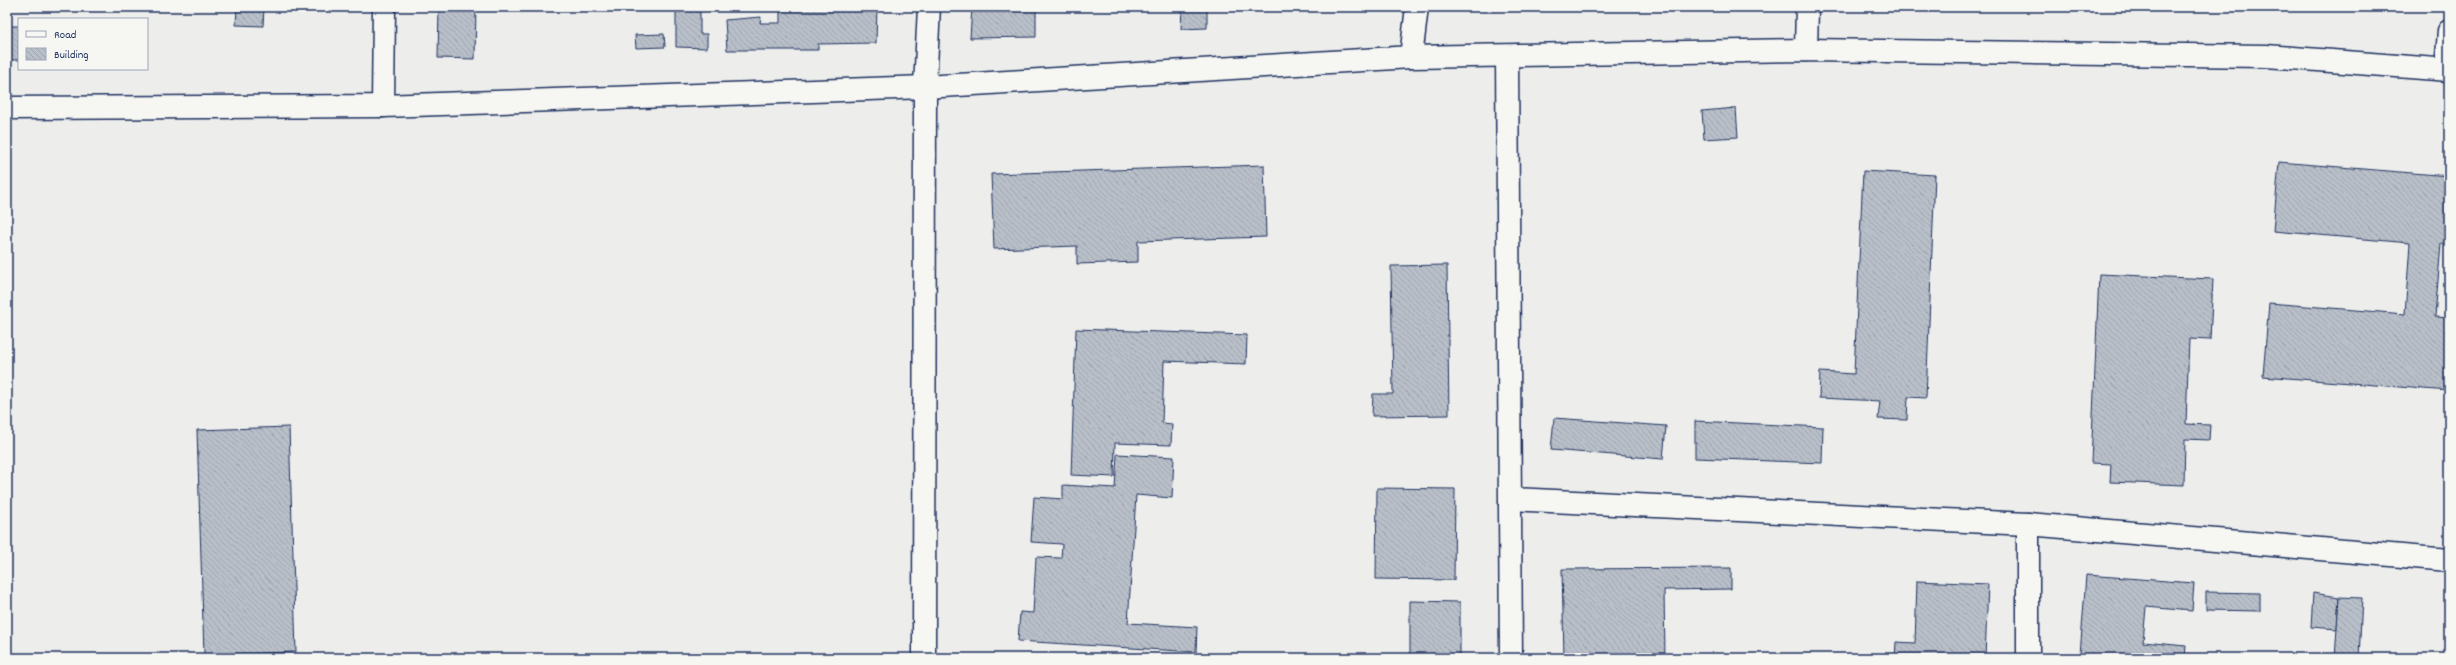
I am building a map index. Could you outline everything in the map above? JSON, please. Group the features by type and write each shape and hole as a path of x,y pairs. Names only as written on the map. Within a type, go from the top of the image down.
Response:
{"street":[{"path":"383,106 384,7"},
{"path":"924,658 925,87 929,7"},
{"path":"1411,57 1416,7"},
{"path":"1806,50 1807,7"},
{"path":"7,108 383,106 925,87 1411,57 1806,50 2266,56 2448,70 2449,31"},
{"path":"1507,56 1511,658"},
{"path":"1511,500 2028,524 2449,560"},
{"path":"2028,524 2028,658"}],"building":[{"path":"7,7 9,7 7,40"},
{"path":"237,7 264,7 263,26 236,25"},
{"path":"264,7 312,7 312,10"},
{"path":"439,7 476,7 475,59 438,58"},
{"path":"676,7 700,7 700,34 707,34 707,48 676,47"},
{"path":"780,7 877,7 876,43 818,44 818,50 727,50 725,20 761,17 760,23 780,23"},
{"path":"972,7 1036,7 1036,37 970,38"},
{"path":"1182,7 1207,7 1207,28 1181,29"},
{"path":"8,26 18,26 18,60 7,60"},
{"path":"664,34 665,47 636,48 635,35"},
{"path":"1736,108 1738,137 1704,139 1702,111"},
{"path":"2279,162 2449,176 2449,245 2441,244 2435,317 2449,318 2449,391 2263,376 2269,303 2405,314 2410,243 2273,231"},
{"path":"1264,165 1266,237 1138,241 1138,262 1077,264 1077,246 994,249 991,174"},
{"path":"1863,171 1935,175 1926,398 1908,397 1907,420 1878,419 1880,401 1819,398 1820,372 1854,374"},
{"path":"1447,265 1449,415 1372,416 1373,394 1393,394 1391,266"},
{"path":"2099,274 2213,279 2210,340 2189,339 2186,424 2210,425 2209,440 2185,439 2184,485 2110,482 2111,464 2091,463"},
{"path":"1076,329 1247,335 1246,364 1164,361 1162,423 1172,424 1171,445 1115,443 1114,477 1071,475"},
{"path":"1554,418 1666,426 1663,459 1551,450"},
{"path":"1695,421 1823,427 1822,463 1695,458"},
{"path":"289,427 296,652 204,655 197,430"},
{"path":"1117,454 1174,457 1172,498 1136,495 1128,623 1197,627 1196,652 1018,641 1020,612 1033,613 1036,557 1061,558 1062,544 1031,542 1034,497 1063,499 1063,485 1115,488"},
{"path":"1377,488 1455,489 1454,580 1376,579"},
{"path":"1731,568 1731,589 1664,590 1665,658 1564,658 1562,569"},
{"path":"2086,575 2194,583 2192,611 2146,607 2143,642 2186,646 2185,658 2113,658 2080,655"},
{"path":"1917,581 1988,584 1985,658 1895,658 1896,642 1915,643"},
{"path":"2206,592 2260,593 2260,611 2206,610"},
{"path":"2313,593 2339,597 2337,629 2311,627"},
{"path":"2339,597 2362,598 2359,658 2335,658"},
{"path":"1410,601 1460,602 1460,658 1410,658"}]}
